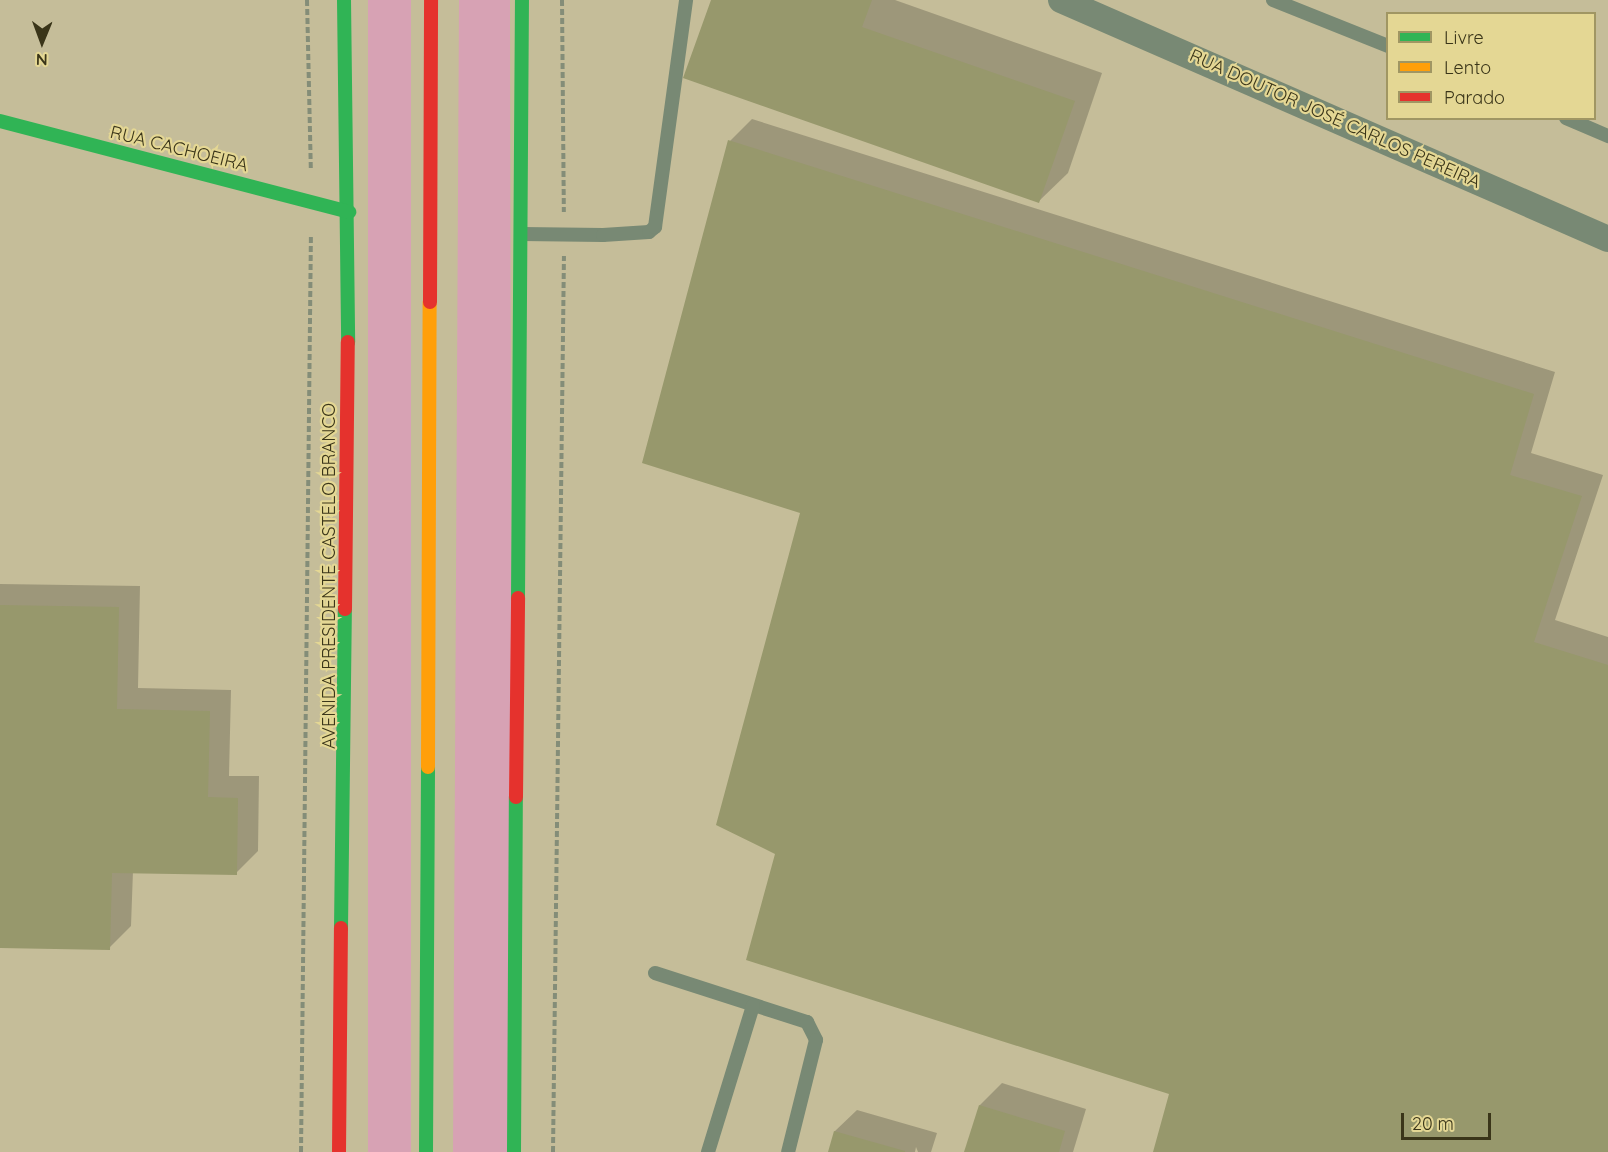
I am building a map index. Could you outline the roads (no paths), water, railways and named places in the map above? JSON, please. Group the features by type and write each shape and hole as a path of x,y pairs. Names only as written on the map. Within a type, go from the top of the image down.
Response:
{"main road":[{"name":"AVENIDA PRESIDENTE CASTELO BRANCO","path":"339,1152 349,212 344,0"},
{"path":"426,1152 431,0"},
{"path":"514,1152 522,0"},
{"name":"RUA CACHOEIRA","path":"0,121 349,212"}],"street":[{"name":"RUA DOUTOR JOSÉ CARLOS PEREIRA","path":"1061,0 1608,239"}],"lane":[{"path":"522,234 648,232 655,227 686,0"},
{"path":"1273,0 1386,45"},
{"path":"1571,120 1608,136"},
{"path":"656,973 807,1022 816,1040 788,1152"},
{"path":"708,1152 753,1006"}]}
